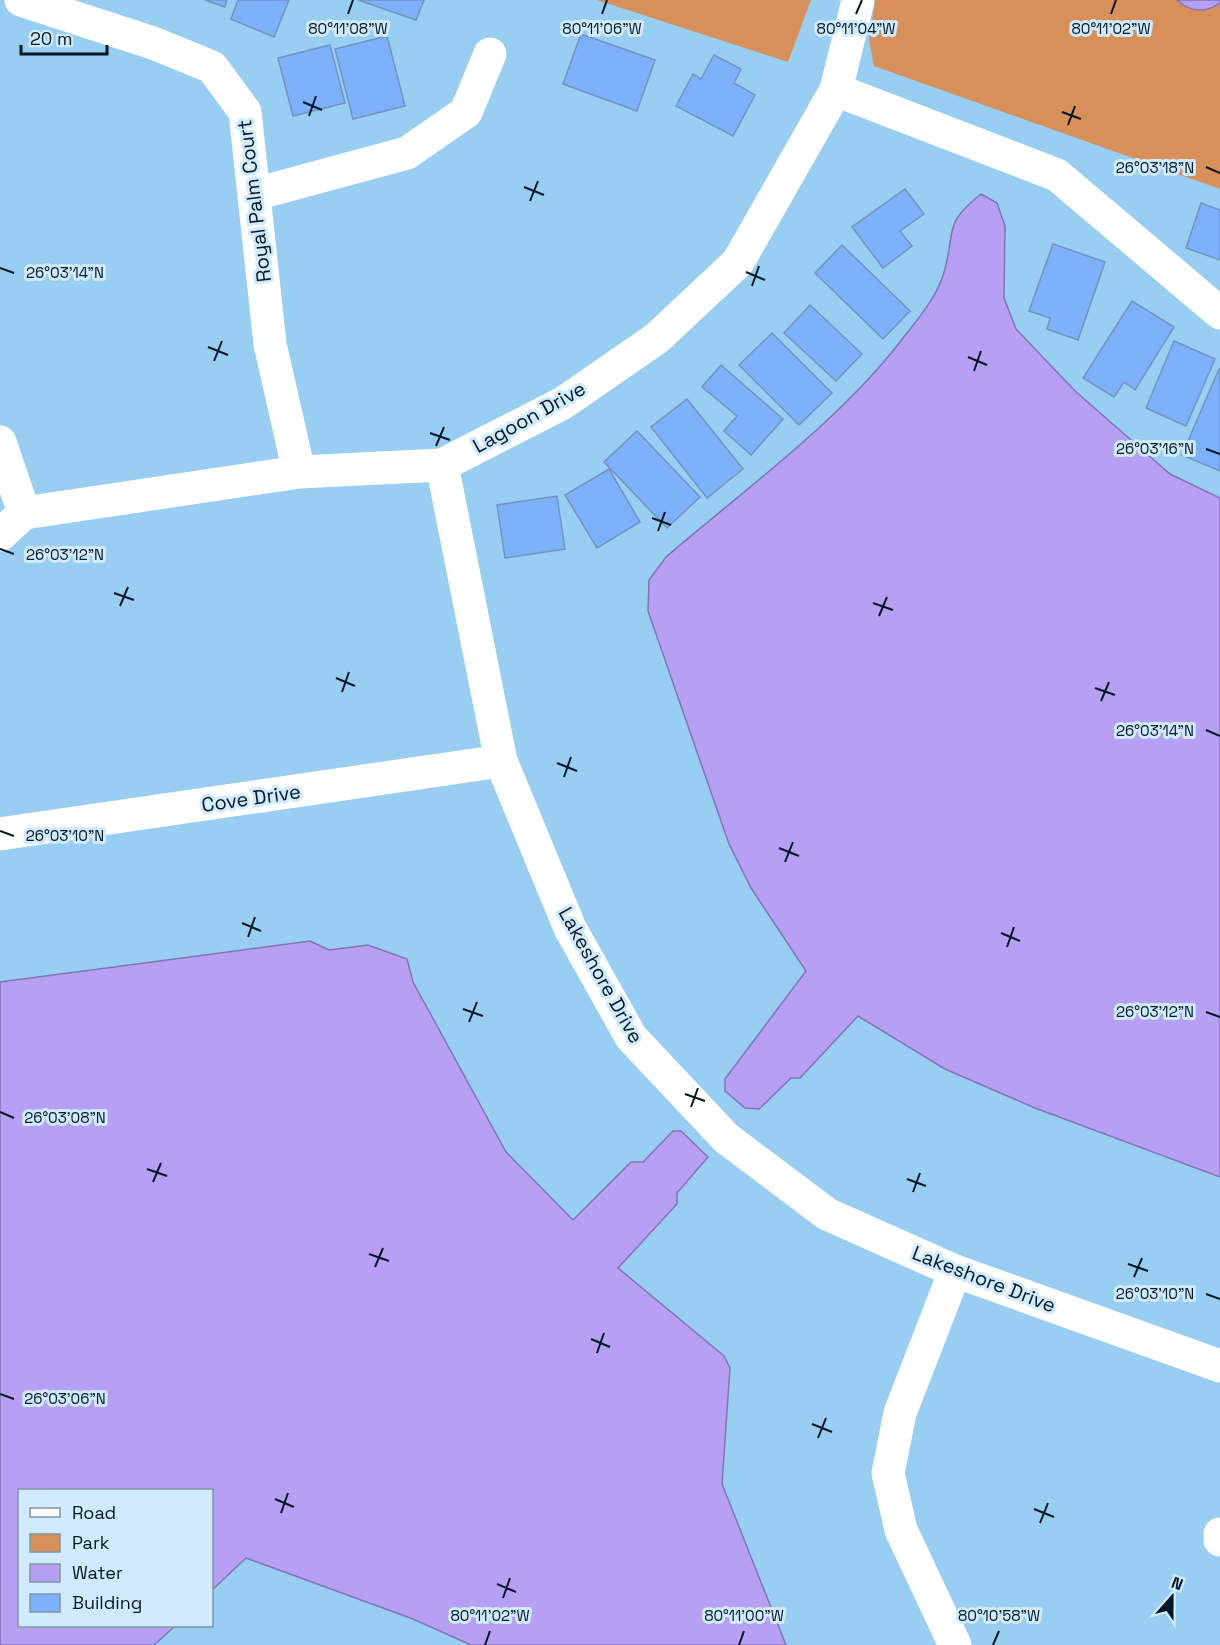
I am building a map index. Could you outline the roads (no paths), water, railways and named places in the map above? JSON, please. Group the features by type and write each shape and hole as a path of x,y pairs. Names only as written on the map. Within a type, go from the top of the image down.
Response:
{"street":[{"name":"Royal Palm Court","path":"21,0 153,44 212,67 245,112 270,344 299,472"},
{"name":"Lagoon Drive","path":"24,513 299,472 442,465 563,402 657,338 738,262 836,90 858,0"},
{"path":"255,194 407,153 466,112 489,54"},
{"path":"836,90 1057,175 1220,313"},
{"path":"0,442 24,513 0,534"},
{"name":"Lakeshore Drive","path":"442,465 501,761 570,928 631,1037 726,1138 827,1214 955,1271 1220,1366"},
{"name":"Cove Drive","path":"0,834 501,761"},
{"path":"954,1645 901,1530 888,1473 900,1413 955,1271"},
{"path":"1220,1534 1220,1540"}],"water":[{"path":"1177,0 1220,0 1220,3 1198,10 1187,7"},
{"path":"981,194 997,203 1005,226 1004,298 1016,329 1075,391 1170,474 1220,498 1220,1177 1035,1108 945,1069 858,1016 800,1078 791,1078 759,1109 745,1108 725,1091 725,1079 806,971 751,888 729,844 648,611 649,580 666,557 791,453 851,397 878,368 933,297 945,269 956,220 961,212"},
{"path":"310,941 329,950 368,945 407,959 413,982 506,1152 573,1220 631,1162 643,1162 673,1131 681,1131 708,1157 677,1193 677,1204 618,1268 724,1356 730,1368 722,1484 786,1645 471,1645 413,1619 246,1558 213,1589 213,1489 18,1489 18,1627 174,1627 154,1645 0,1645 0,982"}]}
